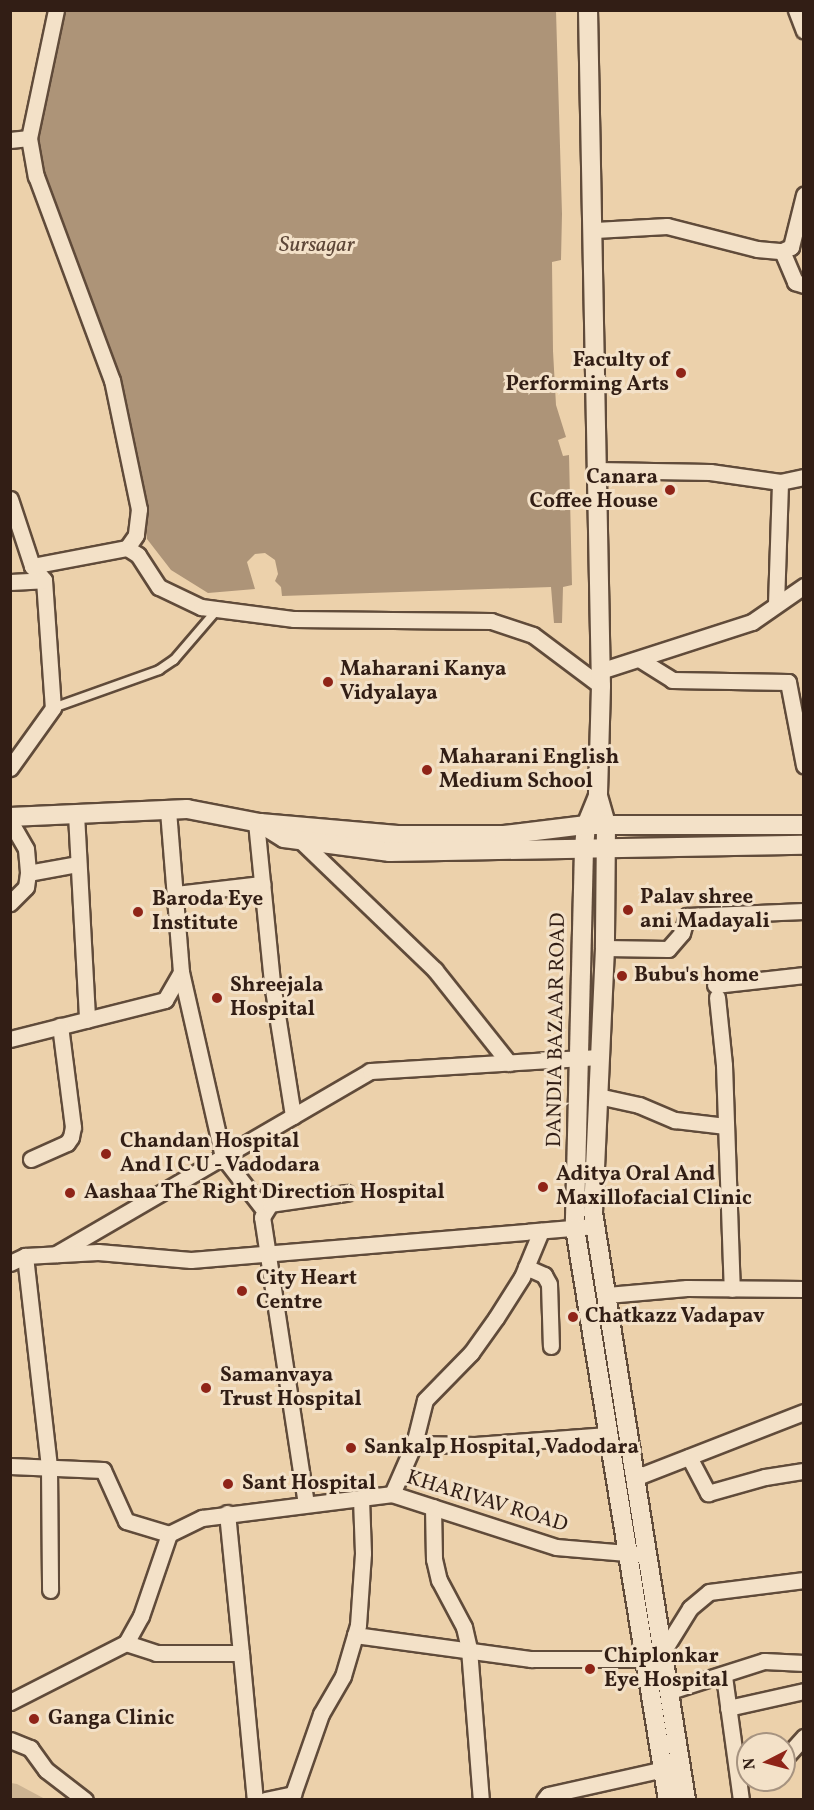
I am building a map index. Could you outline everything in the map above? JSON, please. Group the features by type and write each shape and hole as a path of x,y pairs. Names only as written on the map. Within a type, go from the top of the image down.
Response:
{"street":[{"path":"56,10 29,138 36,176 112,380 139,509 136,535 127,548"},
{"path":"588,10 595,230 601,678 598,796"},
{"path":"796,10 804,31"},
{"path":"10,141 29,138"},
{"path":"595,230 667,226 757,249 782,251 791,247 804,195"},
{"path":"782,251 795,282 804,285"},
{"path":"597,470 710,472 780,482 804,477"},
{"path":"776,604 780,482"},
{"path":"10,499 32,566 44,580 53,708 10,768"},
{"path":"32,566 127,548 138,555 159,587 186,602 217,610 294,619 491,621 533,635 601,678"},
{"path":"10,582 44,580"},
{"path":"601,678 639,659 752,622 804,586"},
{"path":"639,659 672,680 788,682 798,697 804,765"},
{"name":"DANDIA BAZAAR ROAD","path":"598,796 606,824 605,948 598,1096 596,1226 650,1553 686,1800"},
{"name":"DANDIA BAZAAR ROAD","path":"598,796 586,825 584,849 577,1059 576,1228 668,1800"},
{"path":"10,903 26,887 28,873 26,849 10,819 187,809 258,823 284,838 302,833 504,835 606,824 804,825"},
{"path":"168,810 181,972 223,1157 264,1210 306,1504"},
{"path":"75,814 87,1020"},
{"path":"258,823 261,884 272,983 293,1116"},
{"path":"302,833 390,852 804,845"},
{"path":"302,833 435,970 509,1063"},
{"path":"28,873 78,864"},
{"path":"175,894 261,884"},
{"path":"605,948 668,949 681,933 687,916 804,910"},
{"path":"10,1039 165,1000 181,972"},
{"path":"732,1288 726,1126 716,991 804,975"},
{"path":"31,1160 67,1143 71,1137 73,1127 60,1026"},
{"path":"56,1254 370,1071 600,1057"},
{"path":"598,1096 639,1105 675,1120 726,1126"},
{"path":"264,1210 270,1204 346,1193"},
{"path":"10,1263 25,1256 98,1252 191,1260 596,1226"},
{"path":"392,1494 414,1444 425,1400 471,1353 526,1267 541,1231"},
{"path":"25,1256 49,1468 50,1590"},
{"path":"526,1267 544,1275 549,1284 551,1346"},
{"path":"607,1295 732,1288 804,1289"},
{"path":"637,1477 804,1412"},
{"path":"414,1444 475,1445 608,1435"},
{"path":"688,1457 708,1493 765,1476 804,1471"},
{"path":"10,1466 103,1470 126,1521 169,1534 141,1617 126,1643 10,1702"},
{"name":"KHARIVAV ROAD","path":"169,1534 202,1518 227,1513 392,1494 556,1547 628,1554 650,1553"},
{"path":"265,1800 293,1794 321,1714 343,1676 355,1635 363,1553 361,1498"},
{"path":"433,1507 434,1559 439,1580 464,1627 469,1649 481,1800"},
{"path":"227,1513 255,1800"},
{"path":"355,1635 531,1659 646,1659 665,1654 690,1608 709,1592 804,1580"},
{"path":"126,1643 156,1653 241,1653"},
{"path":"670,1691 724,1676 764,1661 804,1663"},
{"path":"724,1676 728,1708 736,1741"},
{"path":"728,1708 804,1691"},
{"path":"10,1740 30,1748 46,1770 86,1800"},
{"path":"544,1800 548,1795 664,1769"}],"lane":[{"path":"53,708 159,670 174,660 217,610"}],"shaded area":[{"path":"11,1783 17,1784 45,1799 11,1799"}],"water":[{"name":"Sursagar","path":"58,11 556,11 562,214 561,260 552,262 553,351 556,405 566,437 558,440 563,456 569,455 572,585 563,587 562,623 554,623 551,587 282,596 281,587 275,581 278,574 275,560 265,553 255,554 247,562 255,589 208,593 171,570 147,539 138,482 38,175 36,133"}],"place":[{"name":"Faculty of Performing Arts","path":"681,373"},
{"name":"Canara Coffee House","path":"670,490"},
{"name":"Maharani Kanya Vidyalaya","path":"328,682"},
{"name":"Maharani English Medium School","path":"427,770"},
{"name":"Palav shree ani Madayali","path":"628,910"},
{"name":"Baroda Eye Institute","path":"138,912"},
{"name":"Bubu's home","path":"622,976"},
{"name":"Shreejala Hospital","path":"217,998"},
{"name":"Chandan Hospital And I C U - Vadodara","path":"106,1154"},
{"name":"Aditya Oral And Maxillofacial Clinic","path":"543,1187"},
{"name":"Aashaa The Right Direction Hospital","path":"70,1193"},
{"name":"City Heart Centre","path":"242,1291"},
{"name":"Chatkazz Vadapav","path":"573,1317"},
{"name":"Samanvaya Trust Hospital","path":"206,1388"},
{"name":"Sankalp Hospital, Vadodara","path":"351,1448"},
{"name":"Sant Hospital","path":"228,1484"},
{"name":"Chiplonkar Eye Hospital","path":"590,1669"},
{"name":"Ganga Clinic","path":"34,1719"}]}
